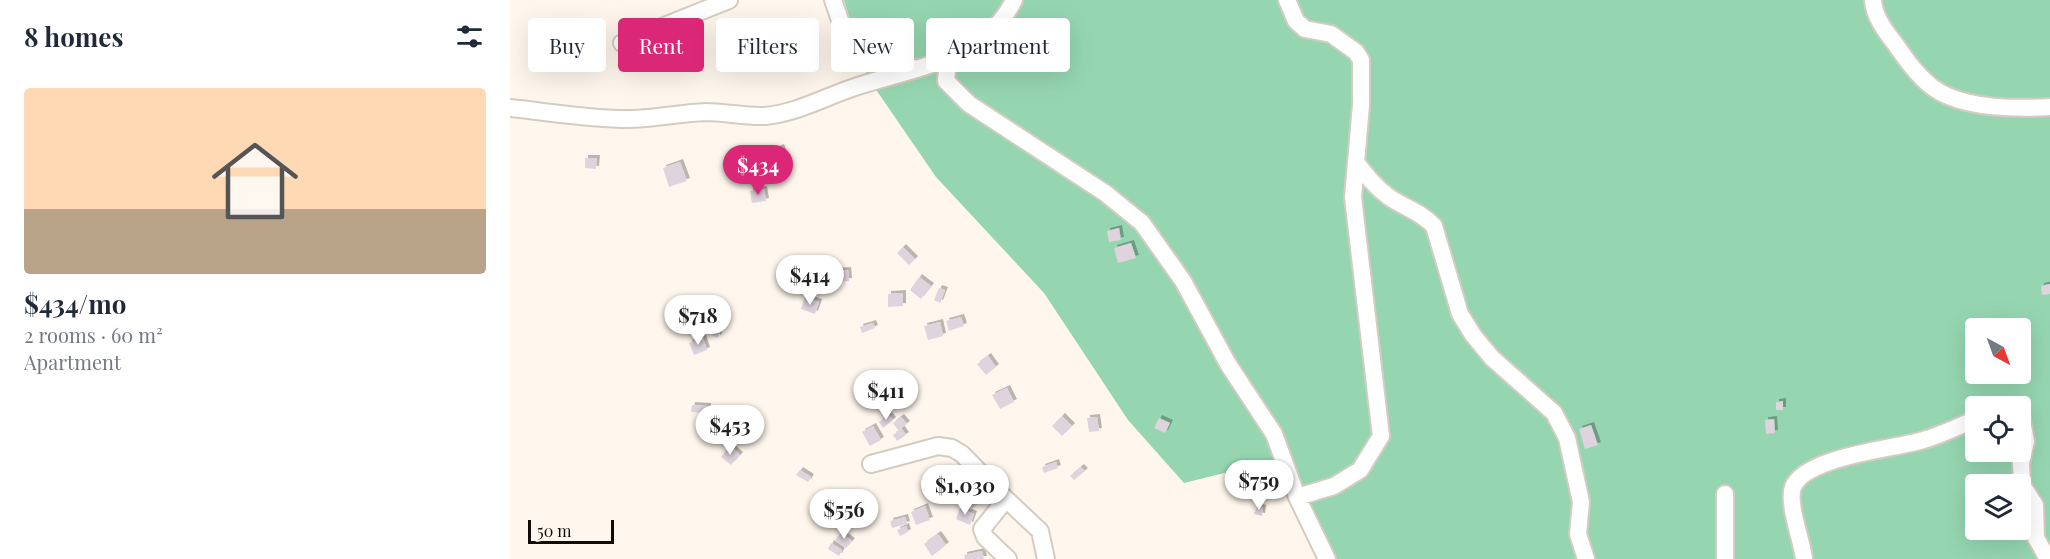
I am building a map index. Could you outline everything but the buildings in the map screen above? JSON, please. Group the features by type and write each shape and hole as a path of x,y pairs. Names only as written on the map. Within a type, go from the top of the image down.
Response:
{"street":[{"path":"684,18 729,0"},
{"path":"833,0 849,46 855,53 920,70"},
{"path":"1002,18 1014,0"},
{"path":"1287,0 1296,21 1305,29 1331,34 1356,52 1361,60 1361,105 1353,197 1381,436 1360,470 1334,486 1297,497"},
{"path":"1873,0 1877,16 1894,42 1917,74 1934,89 1962,101 2017,109 2050,107"},
{"path":"510,108 610,118 726,112 763,116 791,111 860,85 926,68"},
{"path":"947,72 946,81 969,104 1105,193 1143,223 1183,281 1228,364 1274,434 1297,497 1327,559"},
{"path":"1356,162 1374,186 1392,199 1424,215 1434,226 1460,314 1473,335 1492,358 1554,413 1567,438 1581,502 1578,534 1586,559"},
{"path":"1804,559 1792,499 1793,487 1800,477 1847,457 1922,441 1965,423"},
{"path":"871,464 938,446 952,448 962,454 1040,531 1046,559"},
{"path":"2021,462 2022,485 2035,505 2036,538 2048,559"},
{"path":"1725,494 1725,559"},
{"path":"1006,499 982,529 986,537 1008,559"}],"green space":[{"path":"844,0 2050,0 2050,559 1321,559 1281,459 1184,483 1128,420 1044,293 936,177 866,72 914,72 914,18 850,18"}]}
